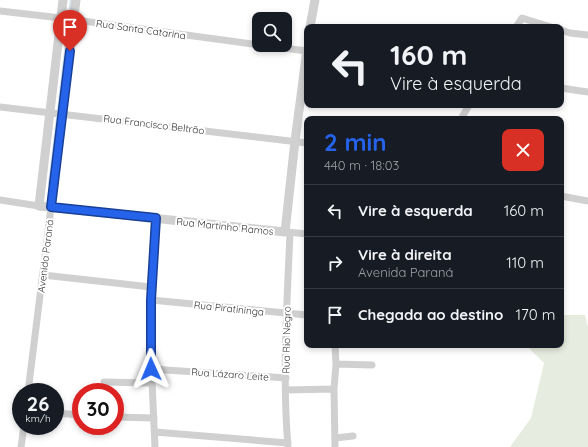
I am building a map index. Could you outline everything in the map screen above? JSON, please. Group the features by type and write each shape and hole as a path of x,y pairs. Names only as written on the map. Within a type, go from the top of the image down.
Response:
{"street":[{"name":"Avenida Paraná","path":"29,383 51,207 63,0"},
{"name":"Avenida Paraná","path":"39,206 76,0"},
{"path":"311,24 315,0"},
{"name":"Rua Santa Catarina","path":"0,12 61,18 252,44"},
{"path":"518,24 522,18 541,24"},
{"path":"564,31 588,35"},
{"name":"Rua Santa Catarina","path":"292,49 304,51"},
{"name":"Rua Rio Negro","path":"288,445 286,314 288,232 295,141 304,74"},
{"path":"564,88 588,92"},
{"name":"Rua Francisco Beltrão","path":"0,107 304,142"},
{"path":"564,197 588,201"},
{"name":"Rua Martinho Ramos","path":"0,200 39,206 304,234"},
{"path":"156,218 151,287 151,383 156,447"},
{"path":"43,275 151,287"},
{"name":"Rua Piratininga","path":"151,300 304,315"},
{"path":"335,348 335,447"},
{"path":"336,364 372,365"},
{"name":"Rua Lázaro Leite","path":"151,369 286,378"},
{"path":"104,382 151,383"},
{"path":"286,390 334,389"},
{"path":"124,417 154,418"},
{"path":"155,432 288,445"},
{"path":"22,447 23,435"},
{"path":"335,438 353,436"}],"shaded area":[{"path":"564,315 585,315 588,327 588,447 510,447 531,418 544,363 529,348 564,348"}],"waterway":[{"path":"69,14 71,0"},
{"path":"49,184 68,26"}],"route":[{"path":"70,51 51,207 156,218 151,300 151,369"}]}
